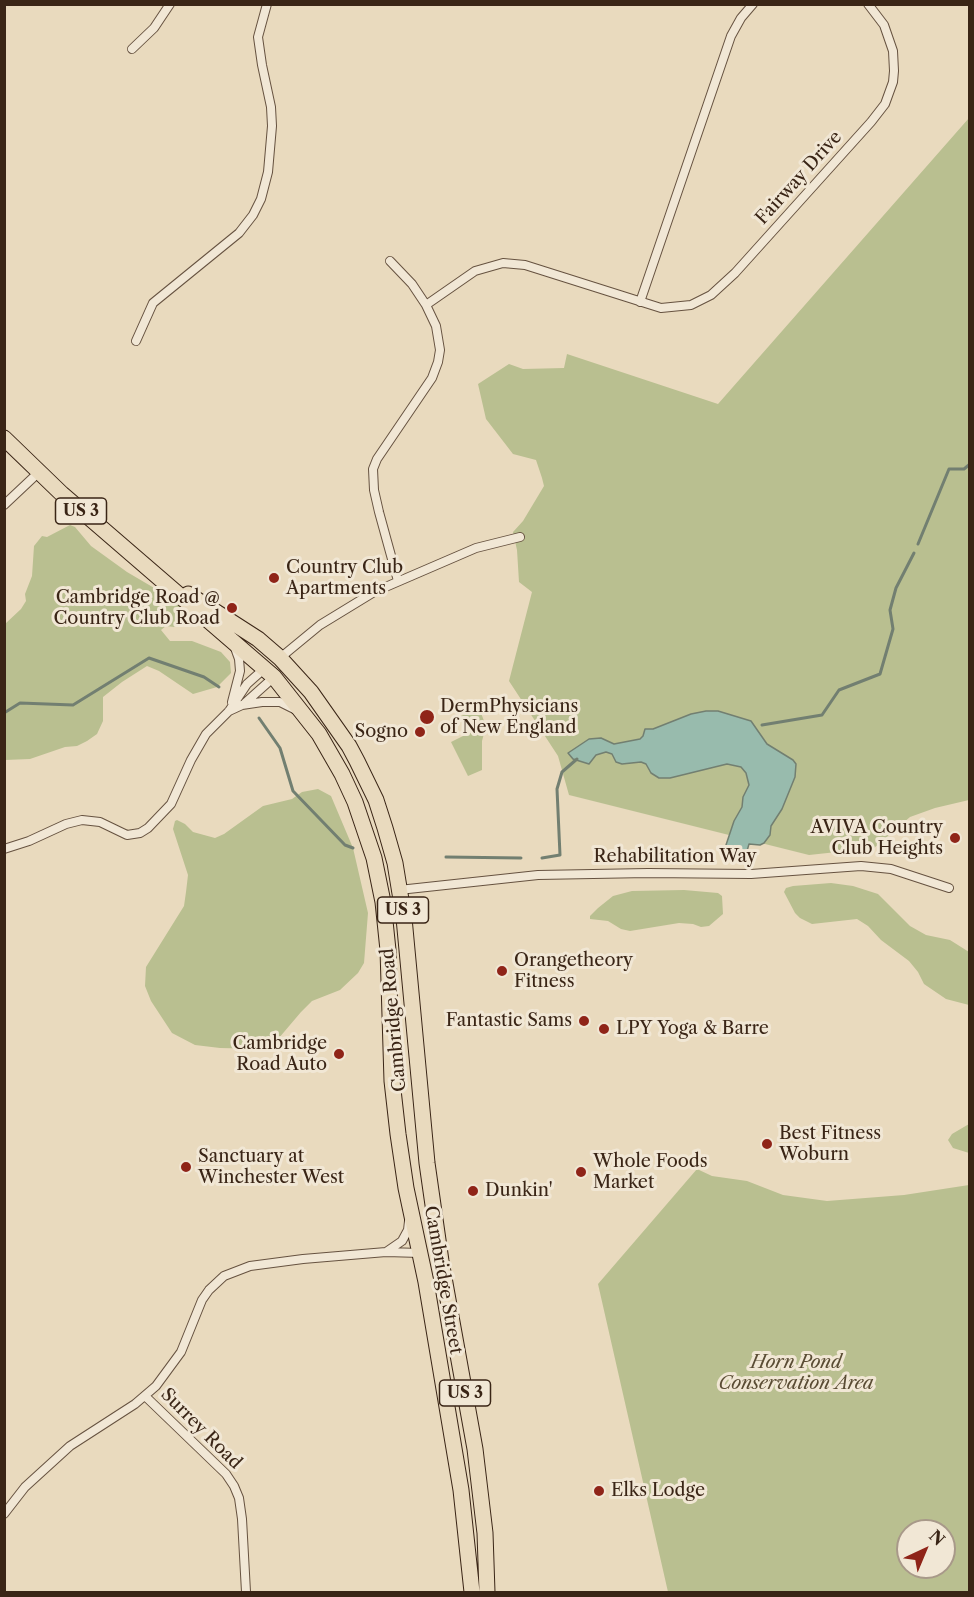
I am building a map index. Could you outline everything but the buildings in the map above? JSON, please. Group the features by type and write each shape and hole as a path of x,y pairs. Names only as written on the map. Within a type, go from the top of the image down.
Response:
{"highway":[{"name":"Cambridge Road","path":"4,438 39,473 269,673 319,734 348,787 374,858 385,918 394,1100 406,1188"},
{"name":"Cambridge Road","path":"162,580 240,627 280,658 311,692 349,746 375,800 395,862 408,948 413,1022 431,1196"},
{"path":"269,673 280,658"},
{"path":"390,1024 413,1022"},
{"name":"Cambridge Street","path":"406,1188 420,1253 461,1490 472,1593"},
{"name":"Cambridge Street","path":"431,1196 475,1449 485,1533 487,1593"},
{"path":"439,1366 460,1361"}],"street":[{"path":"132,49 154,28 170,4"},
{"path":"640,302 731,36 741,18 753,4"},
{"name":"Fairway Drive","path":"426,305 475,271 503,263 525,265 661,308 676,308 698,302 717,290 879,113 890,92 894,62 889,35 879,16 868,4"},
{"path":"136,341 153,303 234,238 248,224 261,199 268,172 272,126 271,107 258,43 264,5"},
{"path":"390,261 412,284 426,305 439,338 440,356 432,378 377,459 372,471 379,512 398,581"},
{"path":"4,505 39,473"},
{"path":"280,658 303,637 374,592 476,548 520,537"},
{"path":"228,637 236,649 240,664 237,685 229,711"},
{"path":"242,705 269,673"},
{"path":"4,849 29,841 66,824 82,820 100,822 124,835 135,835 144,831 168,808 199,745 214,725 229,711 248,684 269,673"},
{"path":"229,711 242,705 262,702 288,705 319,734"},
{"name":"Rehabilitation Way","path":"399,890 538,874 751,874 861,866 891,869 949,888"},
{"path":"386,1252 402,1241 408,1230 410,1219 406,1188"},
{"path":"4,1514 25,1487 70,1446 145,1396 165,1377 181,1352 204,1297 217,1282 231,1272 250,1266 386,1252 420,1253"},
{"name":"Surrey Road","path":"145,1396 226,1474 234,1486 239,1498 242,1519 246,1593"}],"green space":[{"path":"969,118 969,800 910,817 874,848 809,855 569,795 558,756 509,681 532,592 519,582 517,550 513,532 523,521 544,486 536,460 513,454 486,419 478,384 509,364 523,369 564,368 567,354 718,404"},
{"path":"70,525 75,527 91,546 127,572 178,602 185,615 181,624 174,627 166,626 161,630 170,641 192,641 221,652 230,662 231,673 217,687 193,694 159,671 147,666 103,697 103,721 97,734 87,741 30,759 5,760 5,624 26,601 25,594 32,576 34,546 42,536 47,537"},
{"path":"479,708 486,726 482,741 482,770 468,776 451,742 469,733 461,716"},
{"path":"318,789 331,796 353,848 368,913 364,963 358,973 340,990 312,1001 273,1045 263,1049 195,1045 172,1033 151,1001 145,986 146,967 184,906 188,875 173,829 175,821 185,824 193,832 215,838 263,806 292,799 302,792"},
{"path":"831,883 853,886 878,894 910,926 926,935 950,940 969,952 969,1005 946,999 924,984 909,961 857,919 812,924 795,913 784,892 786,888 793,886"},
{"path":"684,890 718,893 722,896 723,914 709,926 679,923 630,931 621,929 608,921 590,919 598,908 613,896 632,891"},
{"path":"969,1124 969,1153 953,1148 948,1140 952,1134"},
{"name":"Horn Pond Conservation Area","path":"697,1169 712,1176 747,1181 783,1195 827,1201 904,1195 969,1185 969,1592 668,1592 598,1284"}],"shaded area":[{"path":"718,711 751,721 767,744 796,764 795,777 782,809 771,826 770,835 760,845 749,844 745,858 726,845 749,785 746,773 741,767 727,764 670,778 659,778 651,773 646,764 641,762 622,764 616,762 612,754 606,752 596,755 589,764 573,759 568,753 589,739 601,738 614,744 640,739 645,729 653,729 691,714"}],"waterway":[{"path":"918,544 949,469 964,469 970,464"},
{"path":"762,725 822,715 839,690 880,674 893,629 890,610 896,588 914,553"},
{"path":"4,713 20,703 73,705 149,658 204,677 219,687"},
{"path":"259,718 280,748 293,791 345,845 353,848"},
{"path":"542,858 560,855 557,789 562,772 577,759"},
{"path":"446,857 521,858"}],"place":[{"name":"Country Club Apartments","path":"274,578"},
{"name":"Cambridge Road @ Country Club Road","path":"232,608"},
{"name":"DermPhysicians of New England","path":"427,717"},
{"name":"Sogno","path":"420,732"},
{"name":"AVIVA Country Club Heights","path":"955,838"},
{"name":"Orangetheory Fitness","path":"502,971"},
{"name":"Fantastic Sams","path":"584,1021"},
{"name":"LPY Yoga & Barre","path":"604,1029"},
{"name":"Cambridge Road Auto","path":"339,1054"},
{"name":"Best Fitness Woburn","path":"767,1144"},
{"name":"Sanctuary at Winchester West","path":"186,1167"},
{"name":"Whole Foods Market","path":"581,1172"},
{"name":"Dunkin'","path":"473,1191"},
{"name":"Elks Lodge","path":"599,1491"}]}
